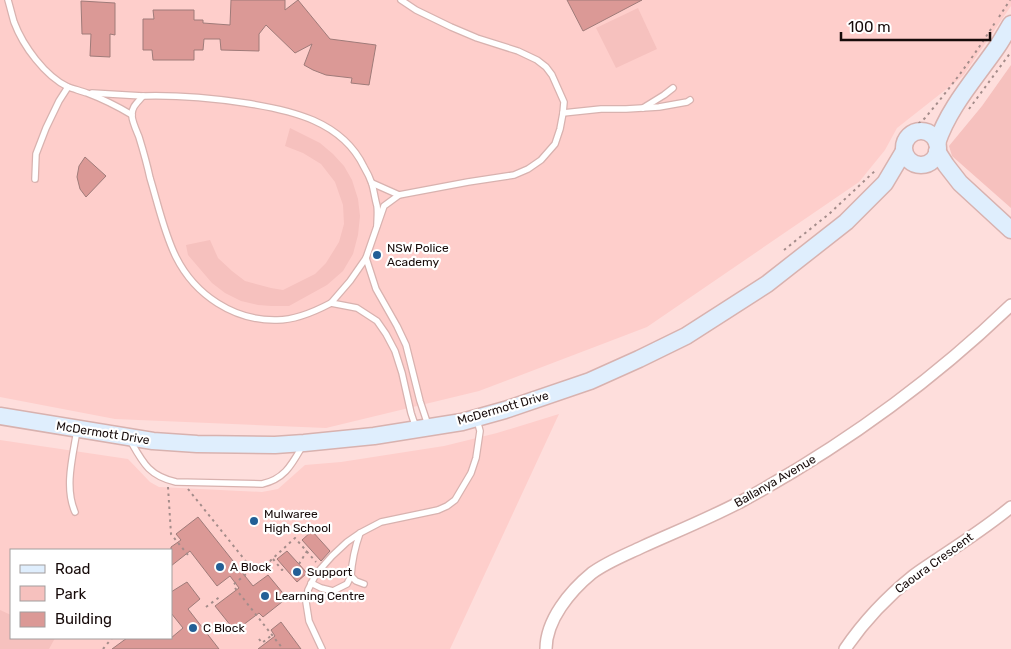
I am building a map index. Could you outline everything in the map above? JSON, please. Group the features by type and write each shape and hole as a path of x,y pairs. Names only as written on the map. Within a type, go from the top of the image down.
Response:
{"main road":[{"path":"919,165 932,161 936,157 942,127 959,111 1011,24"},
{"path":"959,111 910,136 901,147 908,160 940,171 960,183"},
{"path":"920,132 929,134 935,139 946,165 960,183 1011,230"},
{"name":"McDermott Drive","path":"885,183 901,147"},
{"name":"McDermott Drive","path":"0,416 153,441 197,444 274,445 374,436 462,422 590,381 686,336 767,284 797,262 846,222 885,183 919,165"}],"street":[{"name":"Ballanya Avenue","path":"546,649 549,631 558,612 572,593 592,573 616,559 741,502 832,448 902,400 933,375 1011,305"},
{"name":"Caoura Crescent","path":"845,649 874,612 892,594 915,575 1011,507"}],"lane":[{"path":"8,0 15,24 34,58 45,71 68,87 118,106 132,116"},
{"path":"143,96 135,105 132,116 165,231 186,275 213,302 251,318 278,320 294,318 318,310 331,302 350,281 366,258 384,206 399,195 514,175 528,169 542,160 555,144 560,129 564,113 564,102 555,81 546,67 518,51 477,38 451,27 416,10 401,0"},
{"path":"35,179 36,154 56,108 68,87"},
{"path":"642,108 664,96 673,88"},
{"path":"88,93 202,97 272,107 303,115 329,128 347,142 360,159 372,183 377,209 377,225"},
{"path":"564,113 601,109 626,110 659,107 690,100"},
{"path":"372,183 399,195"},
{"path":"366,258 376,289 406,345 420,401 423,427"},
{"path":"331,302 357,308 377,322 386,334 395,351 414,422 423,427"},
{"path":"322,649 309,621 306,602 308,590 316,574 332,556 360,533 381,522 438,510 455,500 472,473 476,458 480,431 476,418"},
{"path":"75,512 69,485 77,429"},
{"path":"128,438 142,462 149,469 164,479 176,482 262,484 271,482 289,468 304,443"},
{"path":"311,583 333,591 347,584 351,576 355,547 360,533"},
{"path":"351,576 356,581 364,584"}],"path":[{"path":"901,147 903,133 923,120 978,48 1010,0"},
{"path":"959,111 1011,52"},
{"path":"784,250 829,214 882,165"},
{"path":"168,487 171,534 188,555"},
{"path":"186,488 252,569"},
{"path":"283,649 234,586 252,569 270,561 295,538 318,564"},
{"path":"299,564 306,551 310,548"},
{"path":"272,559 282,570 284,568"},
{"path":"206,607 221,596"},
{"path":"258,639 262,643 272,636"},
{"path":"103,649 111,639"}],"shaded area":[{"name":"NSW Police Academy","path":"0,0 1011,0 1011,6 963,76 897,128 885,150 859,182 647,327 479,391 326,428 115,419 0,397"},
{"name":"Mulwaree High School","path":"559,414 450,649 0,649 0,440 128,459 150,482 159,487 262,492 278,489 305,465 341,462 444,446 497,433"}],"green space":[{"path":"638,8 657,49 616,68 596,28"},
{"path":"1011,65 1011,208 952,156 949,146 982,106"},
{"path":"290,128 320,143 344,166 352,180 358,199 360,216 358,235 353,254 343,271 327,285 289,306 258,305 241,301 225,293 212,283 188,255 186,245 210,240 218,258 245,281 283,290 315,274 326,263 339,242 344,224 343,205 335,182 321,164 303,153 285,146"},
{"path":"0,610 10,615 10,639 54,639 49,649 0,649"}],"building":[{"path":"231,0 285,0 285,10 298,0 330,39 376,45 369,85 351,83 352,78 326,75 304,65 312,44 295,53 266,25 259,34 259,51 221,50 220,39 204,39 203,50 194,50 194,60 153,60 152,50 143,50 143,19 154,19 153,10 194,10 194,20 203,20 203,23 230,25"},
{"path":"567,0 642,0 583,31"},
{"path":"81,1 115,3 115,35 110,34 110,57 90,56 91,34 82,34"},
{"path":"85,157 106,176 86,197 80,189 77,177 79,166"},
{"path":"198,517 253,586 268,575 287,598 263,617 259,613 235,631 215,606 239,588 230,576 217,586 190,551 172,565 171,547 181,540 176,534"},
{"path":"312,531 330,551 321,561 302,540"},
{"path":"287,551 307,573 297,582 277,559"},
{"path":"187,582 200,599 188,609 219,649 112,649 126,639 172,639 183,628 172,614 172,591"},
{"path":"281,622 301,649 258,649 275,636 271,630"}],"place":[{"name":"NSW Police Academy","path":"377,255"},
{"name":"Mulwaree High School","path":"254,521"},
{"name":"A Block","path":"220,567"},
{"name":"Support","path":"297,572"},
{"name":"Learning Centre","path":"265,596"},
{"name":"C Block","path":"193,628"}]}
